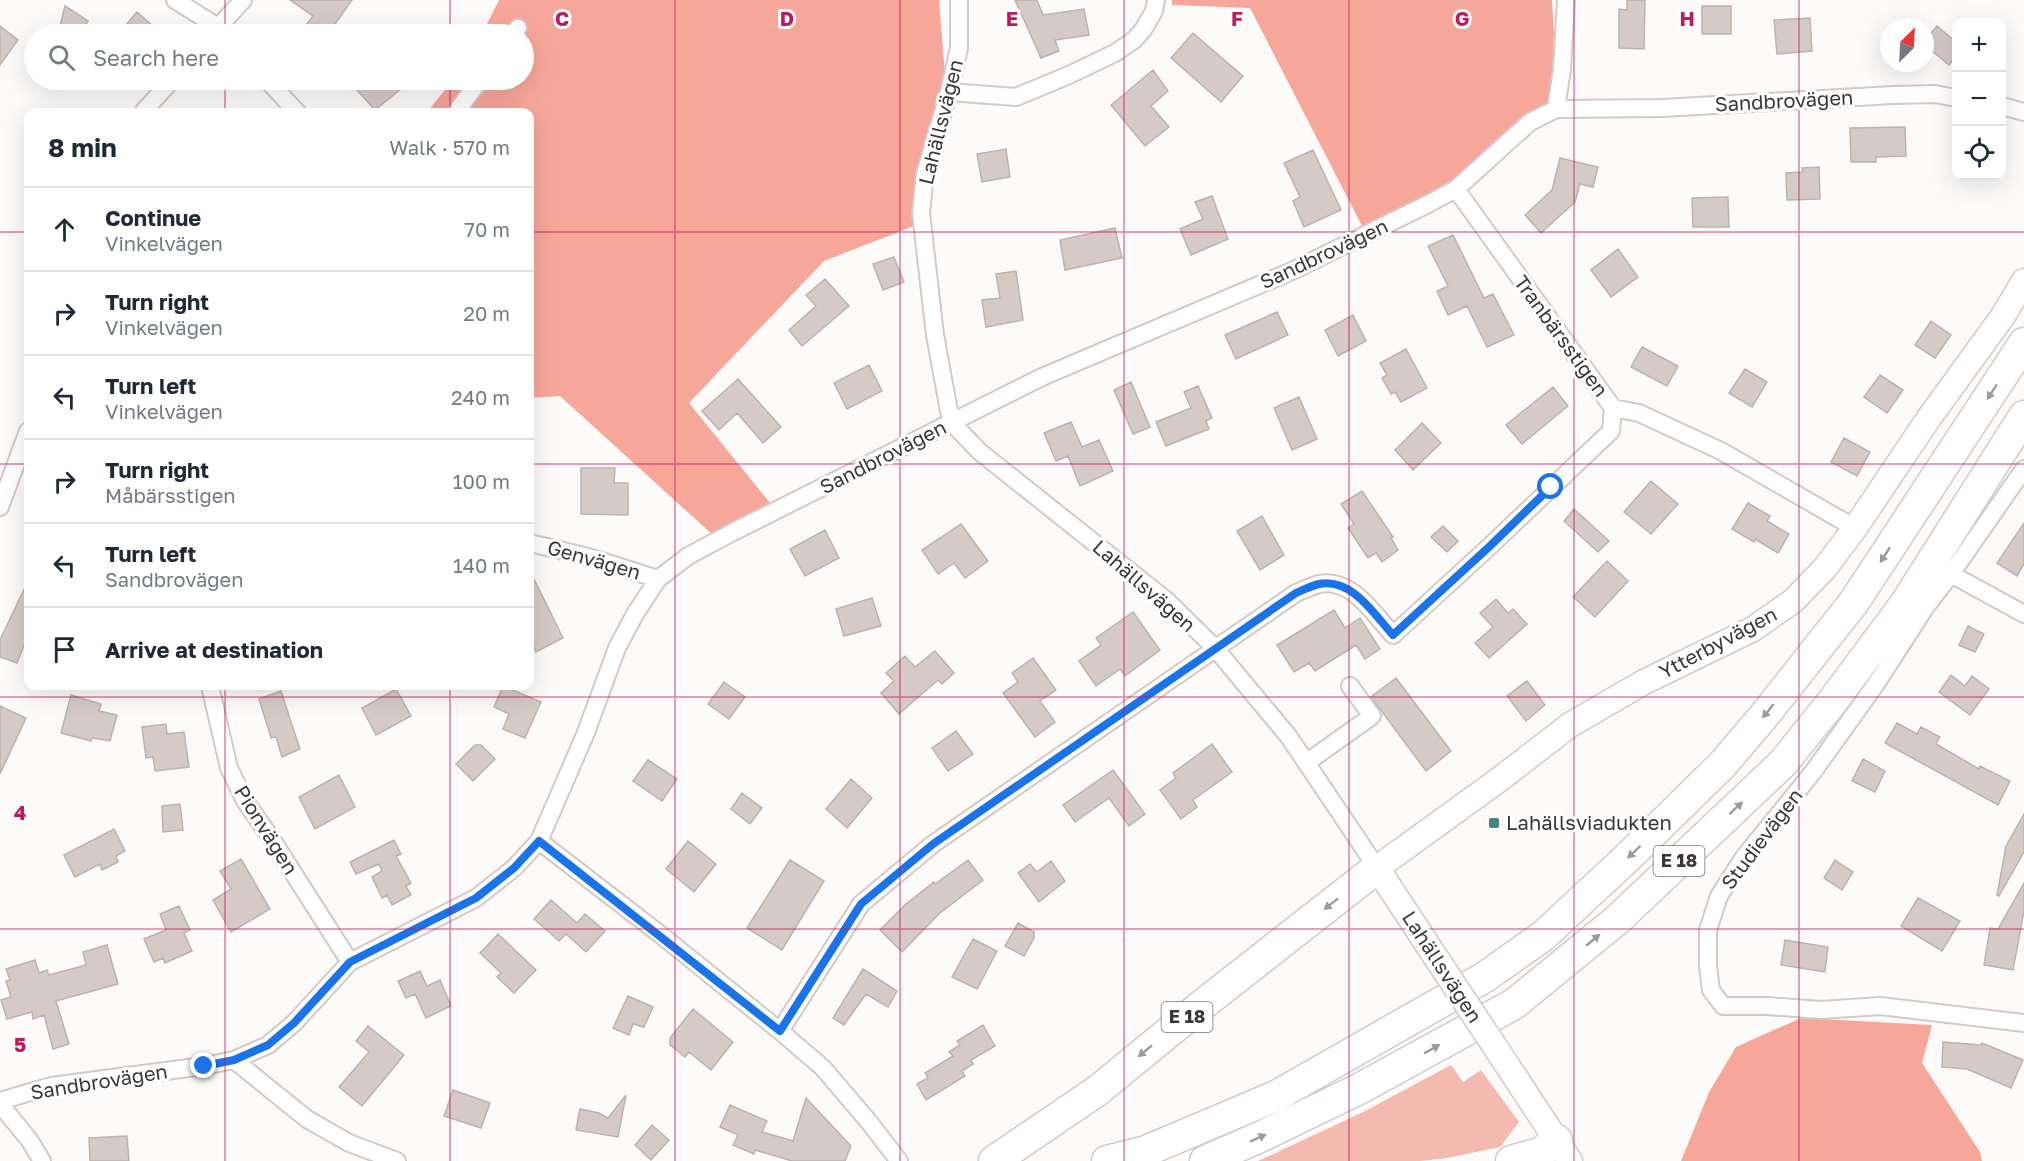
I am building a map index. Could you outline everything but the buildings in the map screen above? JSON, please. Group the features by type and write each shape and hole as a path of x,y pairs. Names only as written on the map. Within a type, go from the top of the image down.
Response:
{"highway":[{"name":"E 18","path":"1107,1161 1146,1151 1276,1096 1485,977 1543,936 1722,765 1763,717 1854,602 2024,343"},
{"name":"E 18","path":"1205,1161 1359,1089 1514,1004 1617,920 1783,763 1905,604 2024,416"},
{"name":"E 18","path":"994,1161 1097,1091 1202,1005 1377,868"},
{"path":"1511,1161 1540,1152 1563,1150"}],"street":[{"path":"175,0 207,24"},
{"path":"224,24 243,0"},
{"name":"Lahällsvägen","path":"959,0 959,48 950,92 925,174 921,213 935,335 951,422 980,452 1166,600 1215,648 1289,737 1563,1150"},
{"path":"950,92 1016,97 1069,75 1134,40 1154,11 1156,0"},
{"path":"1556,109 1562,69 1566,0"},
{"path":"147,108 163,90"},
{"path":"276,90 293,108"},
{"path":"459,108 472,90"},
{"name":"Sandbrovägen","path":"0,1103 51,1086 234,1060 268,1045 301,1016 350,962 476,898 514,868 539,841 585,735 617,648 635,614 658,579 688,556 735,531 803,499 1042,377 1292,271 1456,189 1530,122 1556,109 1662,108 1893,94 1935,94 1952,97"},
{"path":"2006,107 2024,112"},
{"name":"Tranbärsstigen","path":"1456,189 1613,408 1639,413 1721,451 1855,528"},
{"name":"Ytterbyvägen","path":"1377,868 1570,725 1644,681 1753,629 1793,601 1825,568 1855,528 1929,418 2003,316 2024,281"},
{"path":"780,1031 861,904 933,844 1296,593 1319,584 1341,585 1355,593 1393,635 1611,431 1613,408"},
{"path":"0,507 24,442"},
{"name":"Studievägen","path":"2024,469 1925,608 1876,684 1813,772 1744,857 1719,896 1708,930 1711,990 1723,1006 1768,1006 1821,1010 1880,1006 2024,1023"},
{"name":"Genvägen","path":"534,544 592,558 658,579"},
{"path":"1951,574 2024,614"},
{"path":"1306,763 1372,716 1350,686"},
{"name":"Pionvägen","path":"211,690 229,768 245,801 350,962"},
{"path":"539,841 780,1031 823,1068 899,1161"},
{"path":"234,1060 307,1119 349,1143 397,1161"},
{"path":"0,1103 42,1161"}],"shaded area":[{"path":"499,0 939,0 945,74 914,226 824,261 689,403 771,504 714,536 560,396 534,398 534,108 430,108 445,90 534,90 534,24 487,24"},
{"path":"1172,0 1552,0 1554,33 1551,99 1436,195 1362,226 1250,8 1172,5"},
{"path":"1801,1018 1932,1025 1922,1063 1980,1152 1982,1161 1681,1161 1709,1092 1736,1047"},
{"path":"1451,1065 1463,1082 1481,1070 1519,1122 1500,1147 1421,1161 1258,1161 1365,1111"}],"place":[{"name":"Lahällsviadukten","path":"1494,823"}],"route":[{"path":"204,1066 234,1060 268,1045 294,1023 350,962 476,898 514,868 539,841 780,1031 861,904 933,844 1296,593 1319,584 1341,585 1355,593 1393,635 1551,487"}]}
